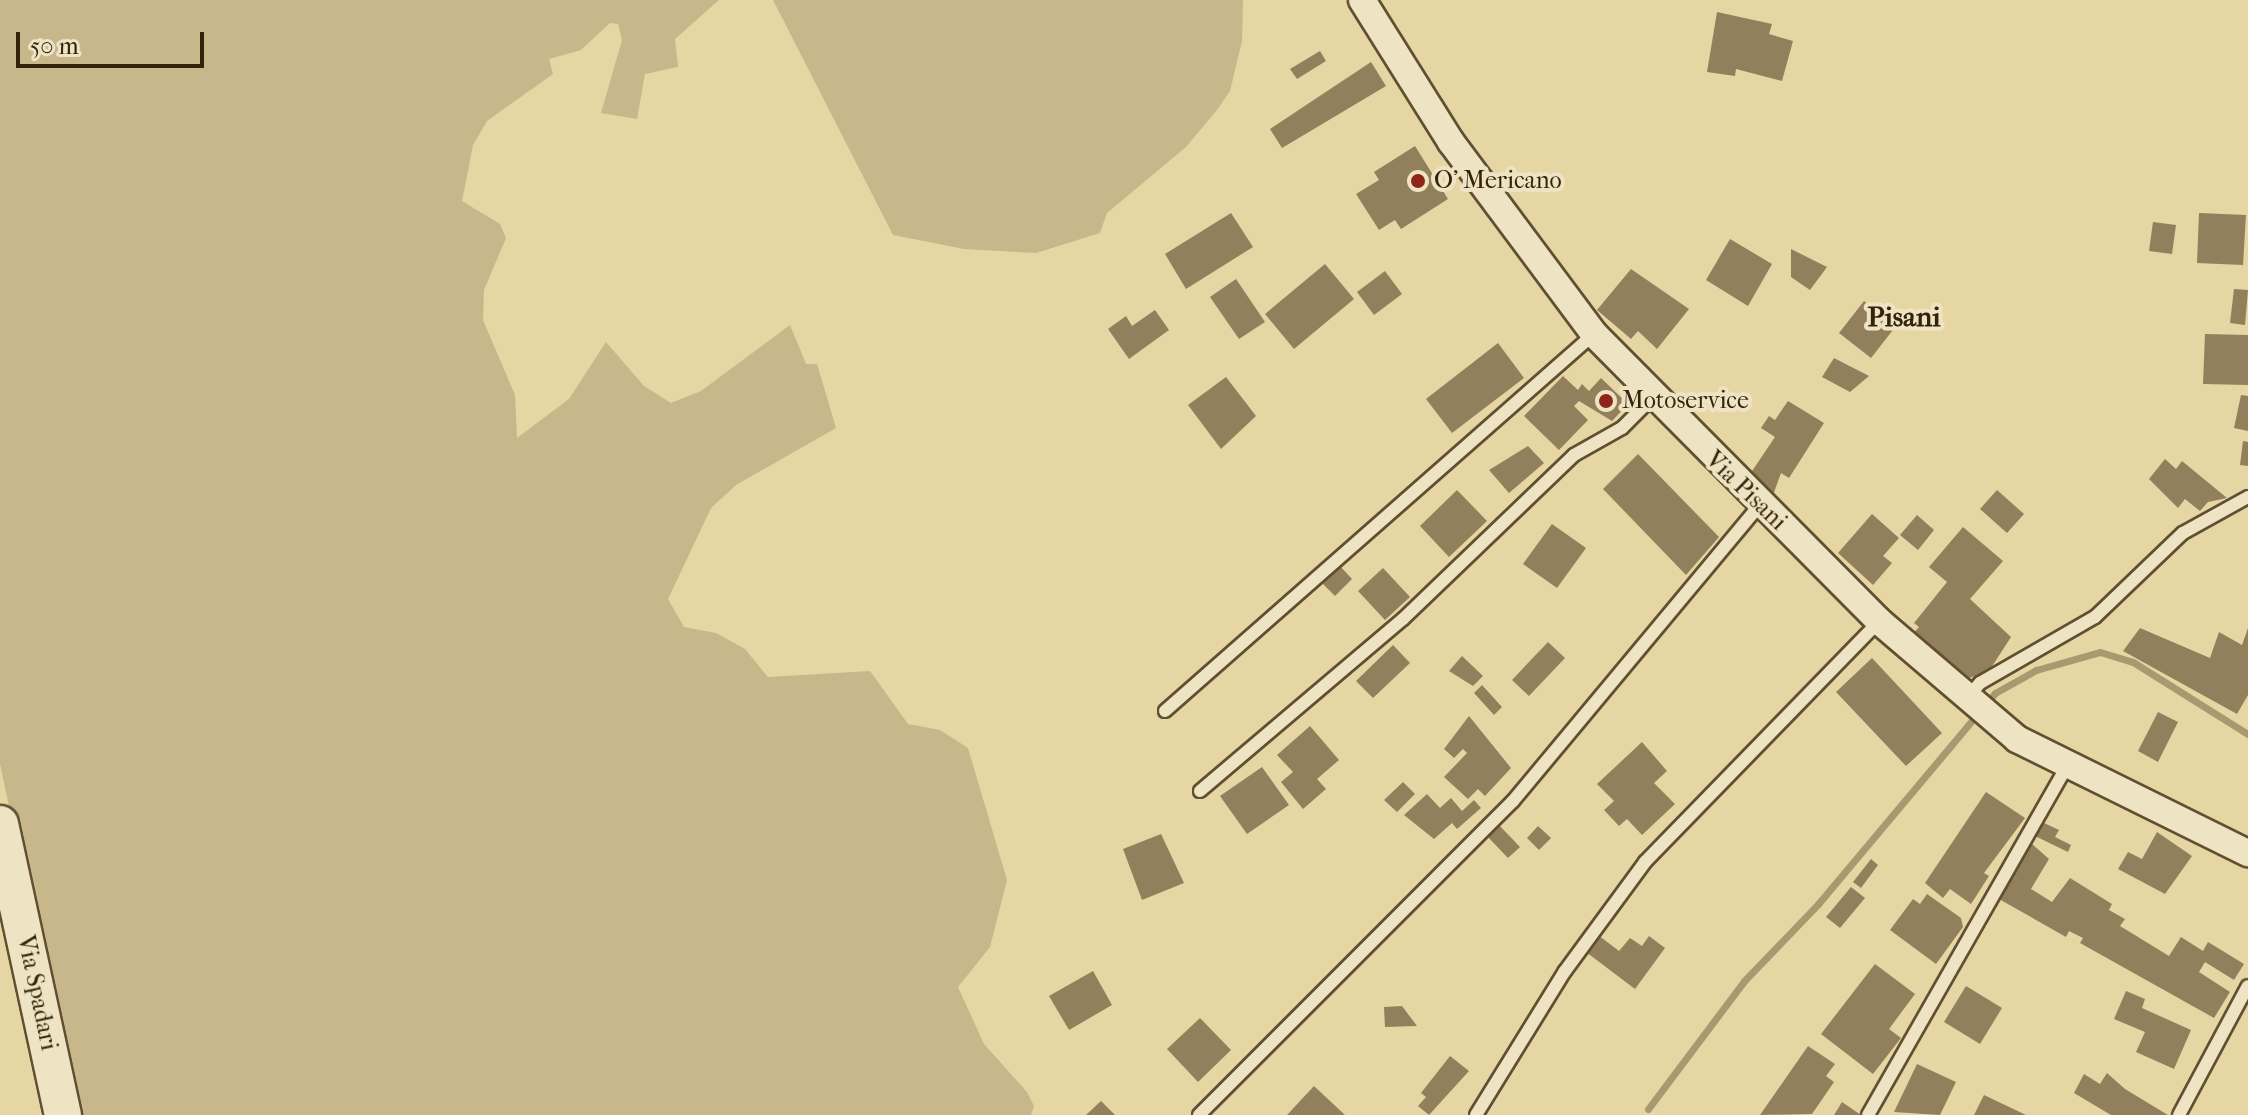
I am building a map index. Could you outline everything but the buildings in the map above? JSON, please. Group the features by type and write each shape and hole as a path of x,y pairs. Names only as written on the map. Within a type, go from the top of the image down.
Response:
{"street":[{"name":"Via Pisani","path":"1362,0 1451,142 1594,334 1652,398 1879,621 1996,725 2248,853"},
{"name":"Via Spadari","path":"0,824 63,1115"}],"lane":[{"path":"1165,711 1594,334"},
{"path":"1200,791 1403,619 1574,455 1622,428 1652,398"},
{"path":"1968,703 1980,683 2095,617 2183,533 2248,497"},
{"path":"1199,1115 1513,801 1760,505"},
{"path":"1476,1115 1565,971 1645,862 1879,621"},
{"path":"1868,1115 2069,763"},
{"path":"2179,1115 2248,986"}],"shaded area":[{"path":"0,0 719,0 675,39 678,67 645,74 637,119 601,113 622,40 618,24 610,23 581,50 549,59 553,74 487,121 473,145 462,201 500,224 506,238 484,290 483,320 515,395 517,438 569,399 606,342 644,386 671,403 701,391 790,325 806,364 817,364 836,428 736,485 711,508 668,599 684,627 716,633 745,649 768,677 870,671 908,724 940,730 968,748 1007,880 990,947 958,987 984,1044 1027,1092 1034,1106 1031,1115 75,1115 0,764"},
{"path":"773,0 1243,0 1242,41 1230,91 1217,110 1186,147 1107,213 1100,233 1036,253 964,249 893,235"}],"waterway":[{"path":"1648,1109 1744,981 1818,904 1995,693 2036,670 2100,652 2133,662 2248,734"}],"place":[{"name":"O' Mericano","path":"1418,181"},
{"name":"Motoservice","path":"1606,401"}],"district":[{"name":"Pisani","path":"1904,317"}]}
